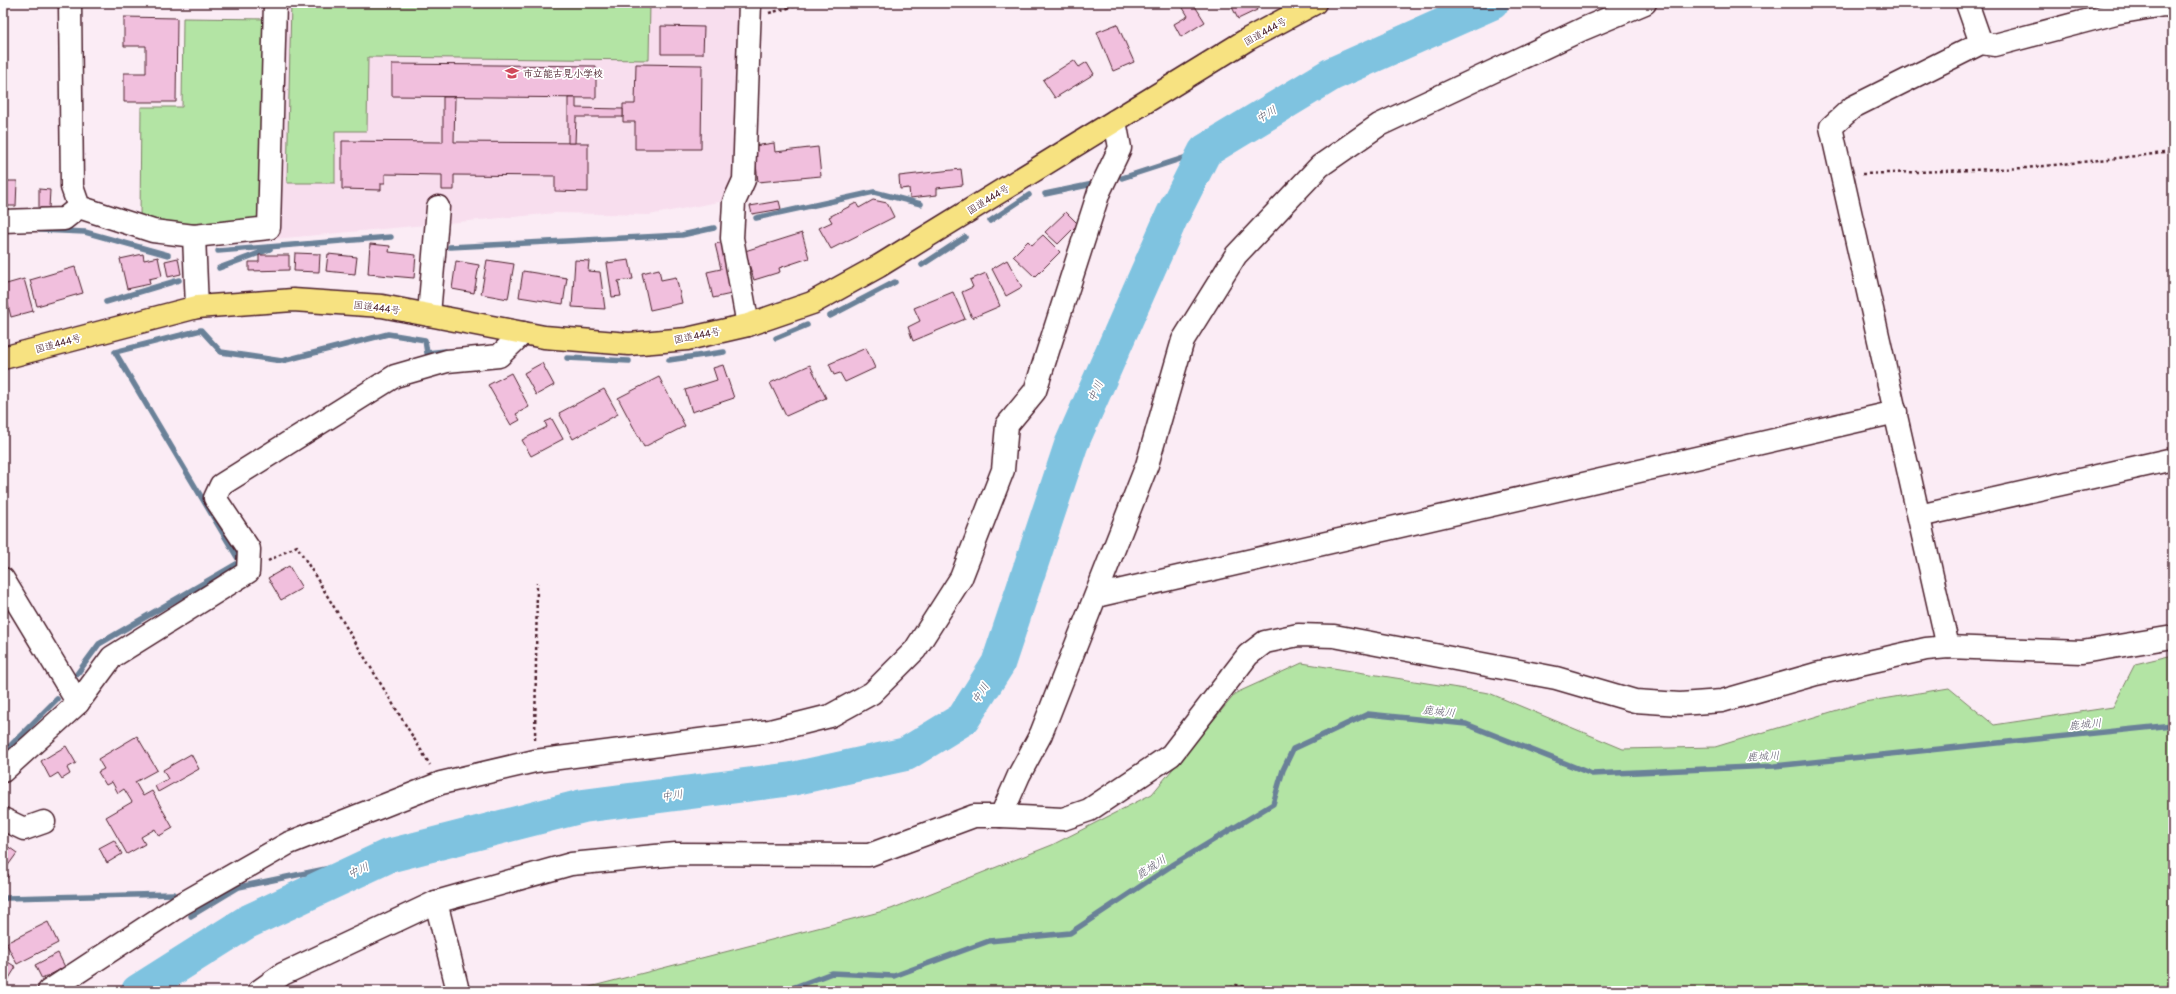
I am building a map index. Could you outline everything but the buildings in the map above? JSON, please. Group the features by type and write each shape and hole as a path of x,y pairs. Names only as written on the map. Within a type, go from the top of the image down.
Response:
{"highway":[{"name":"国道444号","path":"3,358 197,307 293,300 382,306 544,337 629,344 687,339 748,324 812,303 879,266 1248,39 1315,3"}],"street":[{"path":"70,3 72,187 79,206"},
{"path":"79,206 153,231 194,236 269,228 276,3"},
{"path":"1001,816 1019,775 1041,734 1147,465 1183,340 1236,255 1320,166 1379,124 1583,29 1645,3"},
{"path":"1967,3 1981,42"},
{"path":"1948,647 1831,128 1853,107 1981,42 1995,45 2116,13 2164,5 2173,6"},
{"path":"748,324 732,238 734,202 744,180 750,10"},
{"path":"49,991 180,905 289,842 441,783 535,761 770,731 830,716 872,693 915,650 961,578 1003,470 1007,425 1035,391 1099,192 1120,148 1115,121"},
{"path":"3,221 64,219 79,206"},
{"path":"429,315 438,207"},
{"path":"194,236 197,307"},
{"path":"3,771 78,703 112,656 248,572 249,549 215,498 221,485 395,376 448,361 499,356 523,333"},
{"path":"1096,596 1896,412"},
{"path":"1919,516 2173,459"},
{"path":"3,579 78,703"},
{"path":"259,991 283,974 436,902 571,864 676,854 868,855 974,816 1063,819 1089,810 1171,755 1248,655 1265,642 1298,635 1334,636 1556,678 1635,701 1680,704 1722,701 1816,674 1926,649 1948,647 2082,652 2173,637"},
{"path":"3,820 24,828 44,822"},
{"path":"436,902 458,991"}],"path":[{"path":"750,10 807,3"},
{"path":"1842,175 2026,168 2173,152"},
{"path":"248,572 297,546 441,783"},
{"path":"535,761 537,583"},
{"path":"1225,991 1236,985 1250,988 1250,991"}],"shaded area":[{"name":"市立能古見小学校","path":"281,3 747,3 741,176 729,200 649,215 556,213 274,239"}],"green space":[{"path":"291,3 650,3 649,60 368,57 367,131 335,131 335,183 287,183"},
{"path":"183,18 270,19 263,221 185,227 140,218 141,107 182,107"},
{"path":"2173,655 2173,991 574,991 891,909 1052,845 1152,794 1236,693 1302,663 1489,693 1623,749 1715,747 1864,702 1949,688 1994,725 2113,707 2135,664"}],"waterway":[{"name":"中川","path":"138,991 247,922 388,856 583,806 792,779 906,754 963,719 998,664 1071,445 1172,216 1205,151 1332,74 1492,3"},
{"path":"1122,178 1205,151"},
{"path":"1045,194 1093,184"},
{"path":"756,218 874,192 921,204"},
{"path":"990,221 1029,195"},
{"path":"450,247 682,235 714,228"},
{"path":"40,230 85,232 168,255"},
{"path":"218,251 391,237"},
{"path":"922,265 965,237"},
{"path":"219,268 270,249"},
{"path":"106,302 179,280"},
{"path":"830,316 895,282"},
{"path":"776,338 807,325"},
{"path":"77,674 99,644 240,562 115,352 201,330 221,352 282,361 388,334 425,340 427,353 445,351"},
{"path":"669,360 724,352"},
{"path":"567,358 629,361"},
{"path":"3,753 57,699"},
{"name":"鹿城川","path":"784,991 832,973 894,976 989,941 1070,933 1174,864 1273,804 1283,770 1293,749 1368,714 1466,724 1592,774 1774,766 2173,725"},
{"path":"191,916 239,887 388,856"},
{"path":"3,900 6,898 174,894"},
{"name":"鹿城川","path":"676,991 683,991"}],"place":[{"name":"市立能古見小学校","path":"512,73"}]}
